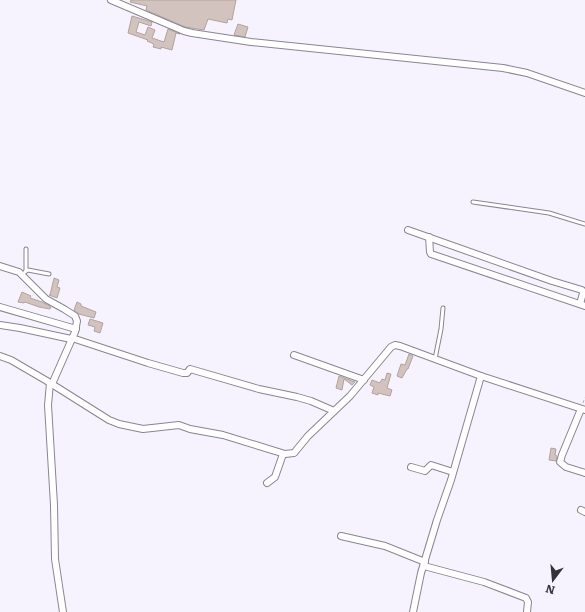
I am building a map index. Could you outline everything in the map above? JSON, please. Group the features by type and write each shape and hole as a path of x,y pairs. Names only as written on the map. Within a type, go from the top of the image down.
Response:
{"street":[{"path":"111,0 192,33 251,42 503,68 527,73 585,93"},
{"path":"408,230 429,237 552,281 582,290 582,305 431,254 429,237"},
{"path":"0,266 24,273 46,298 72,314 77,321 72,338 51,383 48,405 54,505 55,559 63,612"},
{"path":"548,293 552,281"},
{"path":"0,307 76,328"},
{"path":"0,324 72,338 183,373 187,373 190,369 210,374 259,389 301,398 334,411"},
{"path":"0,356 11,360 51,383 109,420 119,424 143,429 178,425 229,436 283,454 289,454 294,453 308,436 350,396 391,347 395,345 481,376 583,409 560,462 566,466 585,473"},
{"path":"294,355 364,380"},
{"path":"413,612 424,564 481,376"},
{"path":"267,483 275,477 283,454"},
{"path":"411,467 425,471 430,465 453,472"},
{"path":"340,536 385,546 424,564 484,582 526,598 528,602 527,612"}],"lane":[{"path":"473,202 549,213 585,224"},
{"path":"26,249 24,273 38,271 49,274"},
{"path":"435,359 441,329 443,308"}],"building":[{"path":"131,0 236,0 232,20 228,19 227,23 208,19 204,30 185,27 146,10 147,6 130,2"},
{"path":"132,16 152,22 151,26 139,22 136,32 145,35 148,27 155,30 152,38 164,42 168,29 180,34 176,33 172,50 161,47 161,49 153,47 154,44 147,41 148,40 128,33"},
{"path":"238,24 248,27 245,37 234,35"},
{"path":"54,278 59,280 57,287 60,288 57,298 49,295"},
{"path":"22,292 31,296 30,298 51,307 50,309 25,302 18,302"},
{"path":"77,302 81,304 81,306 96,312 94,318 79,314 74,310"},
{"path":"90,319 103,323 100,333 94,331 95,327 88,325"},
{"path":"409,354 413,356 408,369 402,378 397,376 401,364 405,365"},
{"path":"387,373 391,374 387,388 392,390 390,396 372,393 374,387 370,385 372,380 380,383 382,379 385,380"},
{"path":"339,376 355,382 352,385 344,379 342,390 336,388"},
{"path":"551,448 556,449 556,461 549,460"}]}
